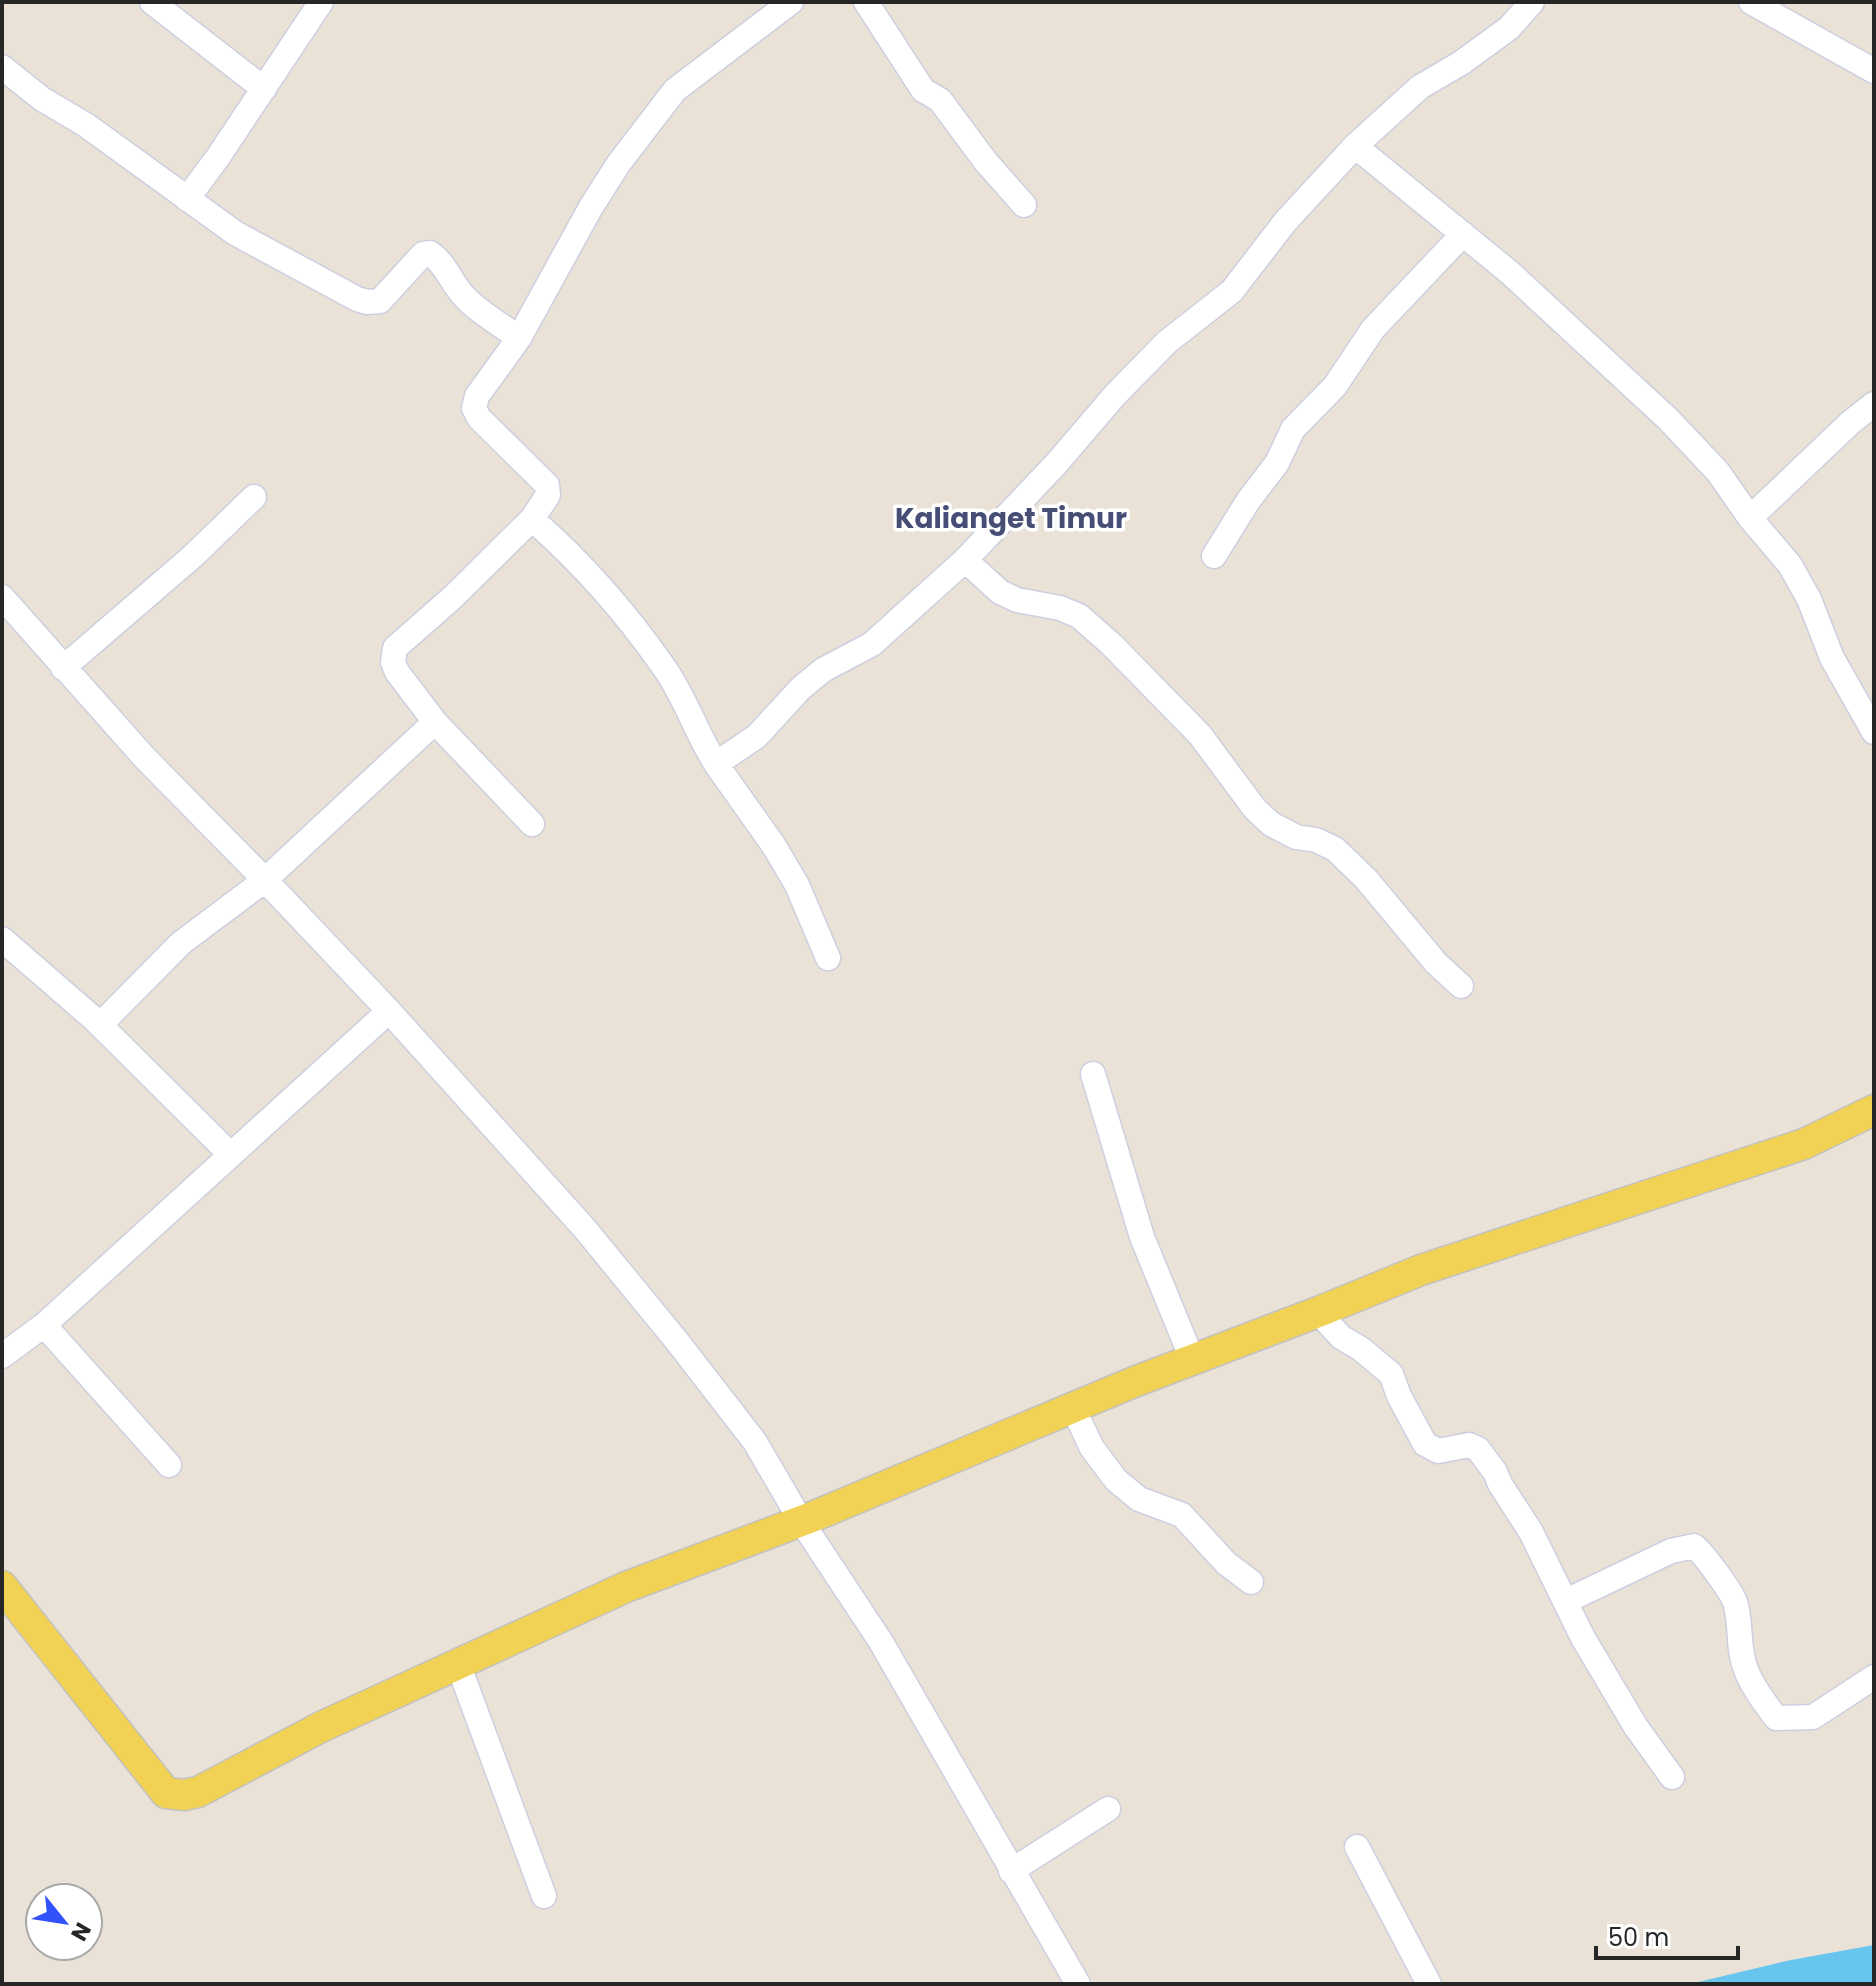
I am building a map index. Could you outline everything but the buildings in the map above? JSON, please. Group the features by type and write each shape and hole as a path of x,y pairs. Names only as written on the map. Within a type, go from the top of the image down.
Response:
{"main road":[{"path":"2,1586 166,1793 198,1792 321,1727 626,1587 801,1521 1192,1359 1421,1270 1804,1144 1874,1110"}],"street":[{"path":"152,2 264,89"},
{"path":"187,199 321,2"},
{"path":"532,824 435,722 397,672 393,662 395,648 453,597 532,519 548,495 547,485 479,418 474,408 477,396 519,338 591,207 619,163 675,90 791,2"},
{"path":"716,764 757,736 801,688 823,670 872,644 965,560 1125,385 1185,327 1232,291 1285,222 1355,146 1420,87 1461,63 1509,28 1532,2"},
{"path":"1751,2 1874,71"},
{"path":"871,4 923,90 940,100 986,162 1024,205"},
{"path":"2,67 42,99 86,125 235,233 367,302 380,301 423,254 430,253 437,258 460,293 519,338"},
{"path":"1355,146 1520,282 1668,419 1718,472 1750,518 1790,565 1809,599 1832,658 1874,732"},
{"path":"1214,556 1248,501 1277,463 1293,429 1335,386 1373,329 1463,234"},
{"path":"1750,518 1874,404"},
{"path":"63,668 193,556 254,497"},
{"path":"532,519 573,556 665,668 702,743 797,885 828,958"},
{"path":"965,560 1008,596 1060,608 1079,616 1111,644 1200,735 1255,809 1271,824 1296,837 1316,840 1335,849 1366,879 1436,963 1461,986"},
{"path":"2,597 144,757 389,1011 585,1229 676,1340 755,1442 801,1521 881,1642 1078,1984"},
{"path":"100,1025 181,943 265,880 435,722"},
{"path":"2,939 100,1025 231,1155"},
{"path":"2,1356 44,1325 389,1011"},
{"path":"1093,1074 1142,1237 1192,1359"},
{"path":"1318,1312 1341,1337 1391,1374 1399,1396 1425,1444 1438,1451 1469,1445 1478,1449 1531,1532 1583,1638 1636,1727 1672,1777"},
{"path":"44,1325 169,1465"},
{"path":"1073,1408 1092,1448 1116,1480 1139,1499 1182,1515 1226,1563 1251,1582"},
{"path":"1566,1601 1671,1551 1694,1546 1705,1555 1735,1601 1738,1639 1745,1669 1776,1718 1813,1717 1874,1677"},
{"path":"458,1664 544,1896"},
{"path":"1011,1871 1108,1809"},
{"path":"1357,1847 1429,1984"}],"water":[{"path":"1874,1945 1874,1984 1690,1984 1791,1960"}],"district":[{"name":"Kalianget Timur","path":"1011,518"}]}
